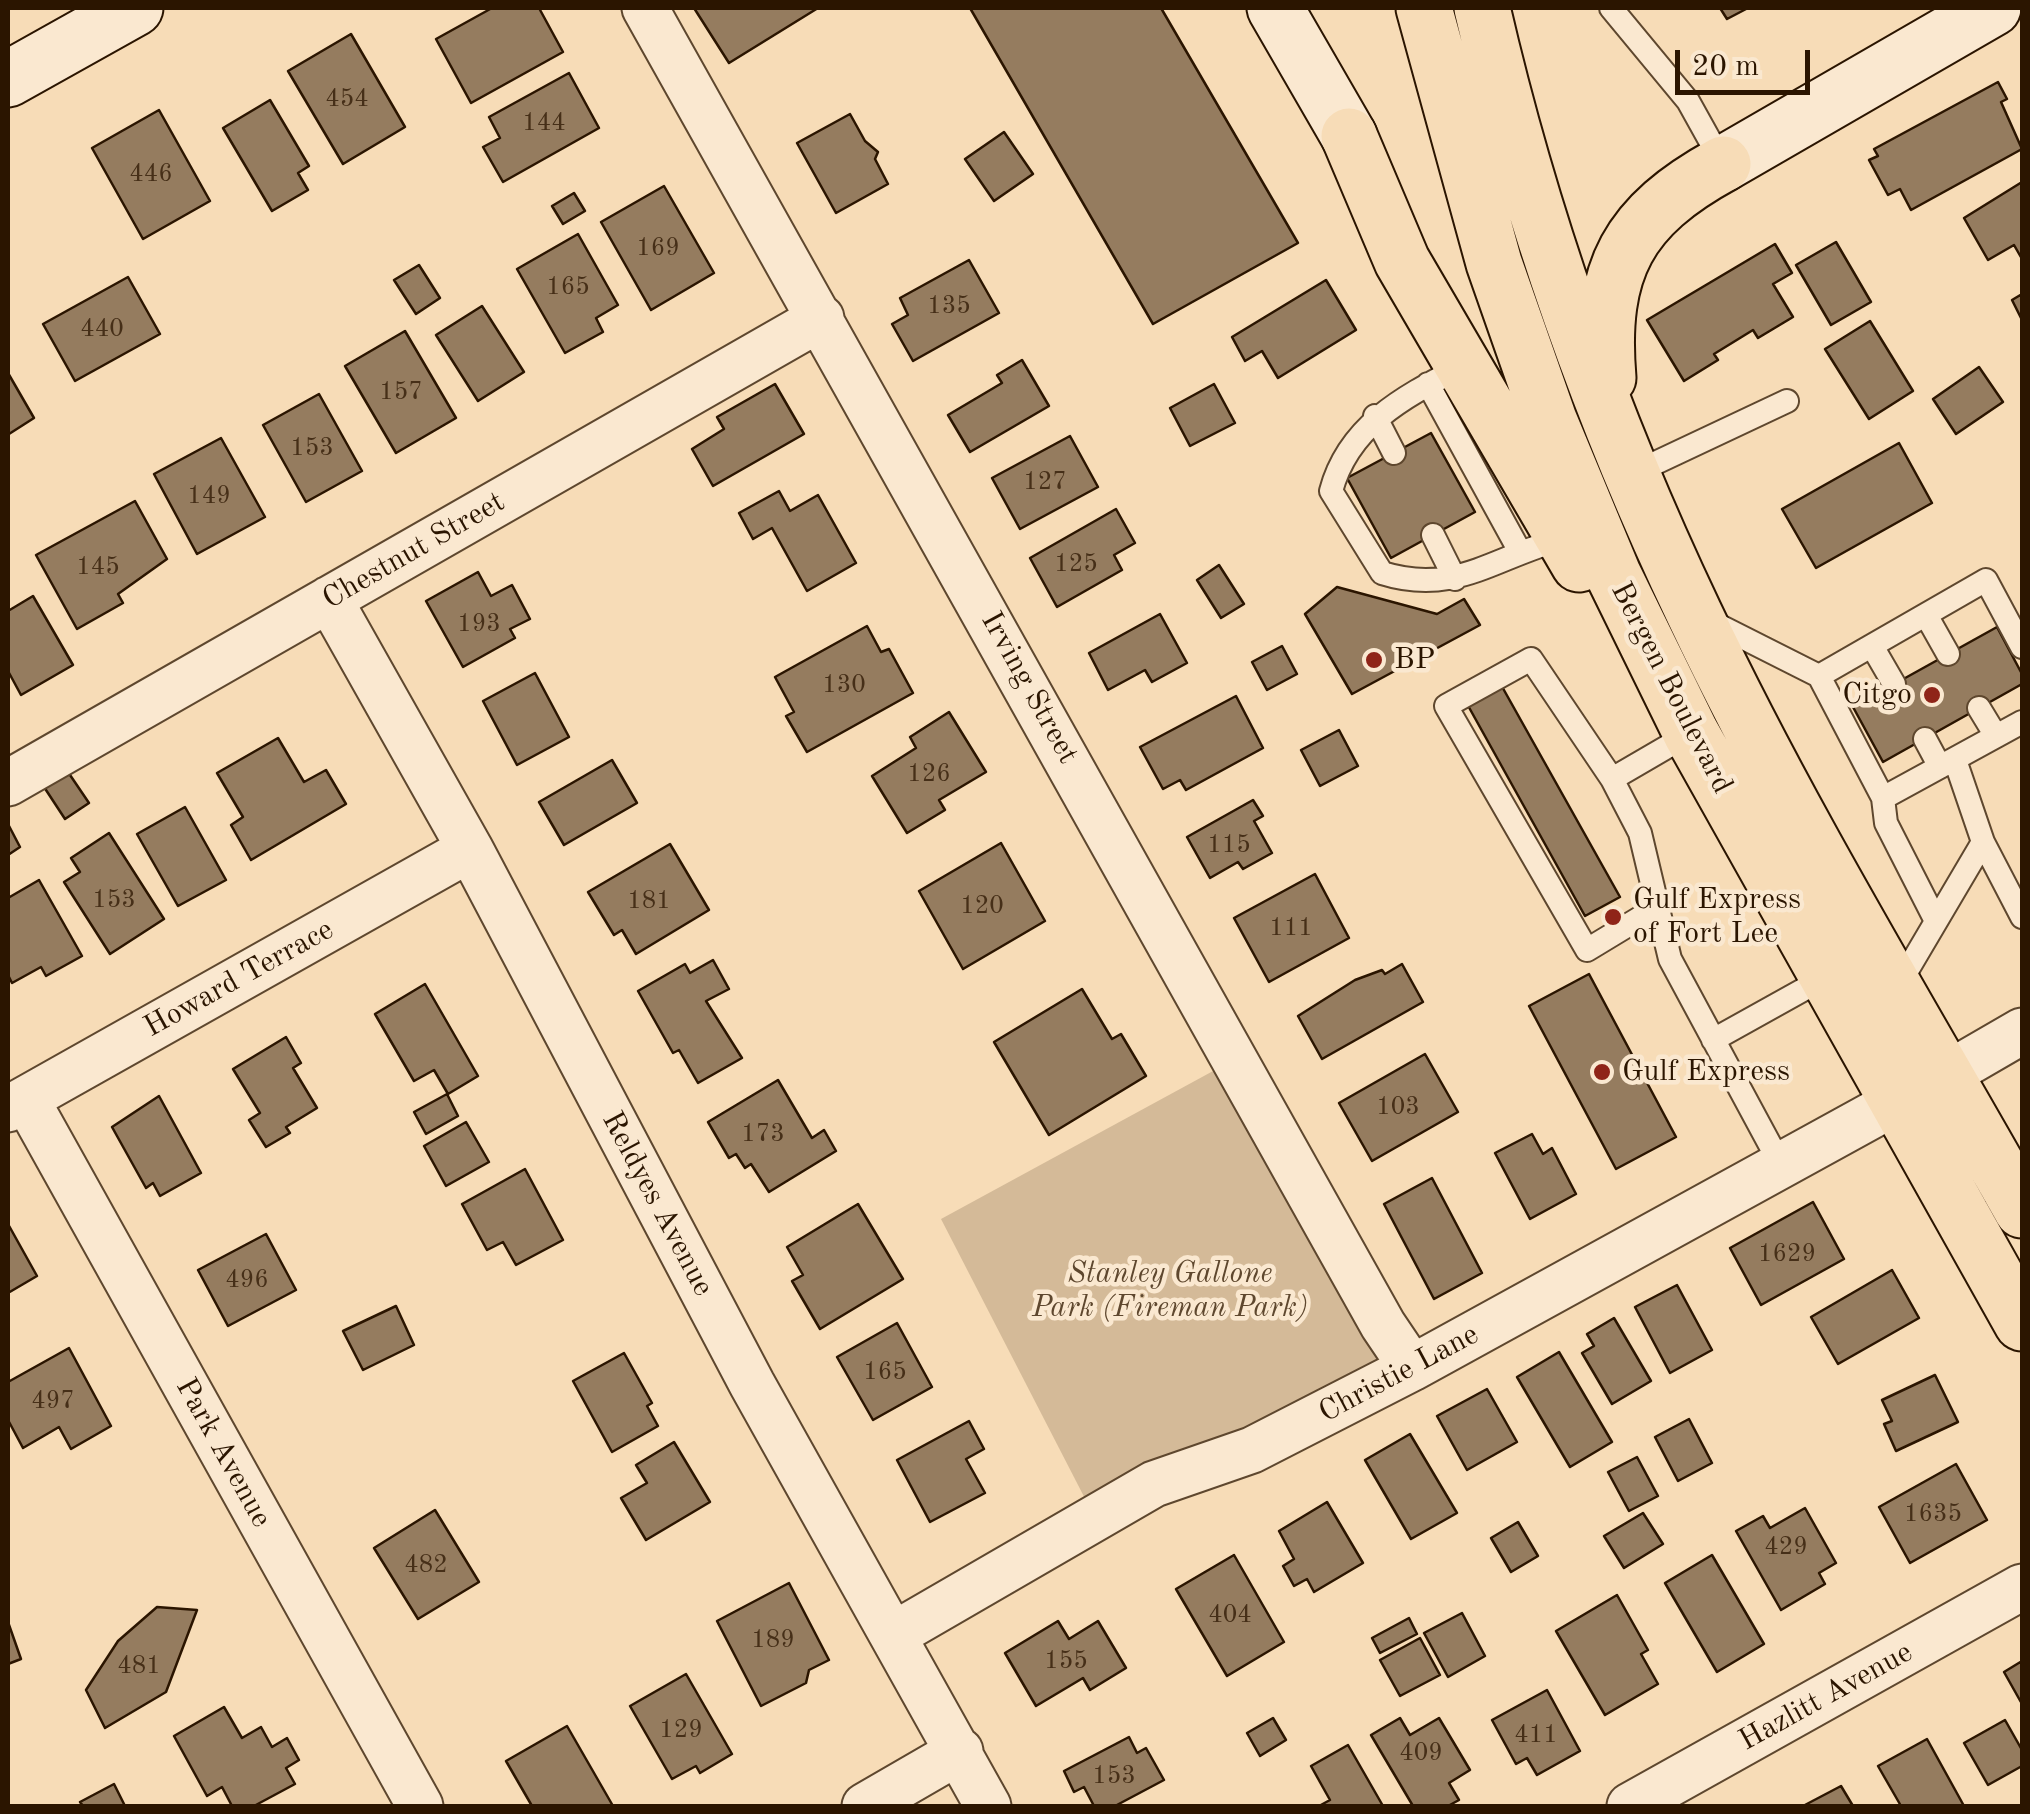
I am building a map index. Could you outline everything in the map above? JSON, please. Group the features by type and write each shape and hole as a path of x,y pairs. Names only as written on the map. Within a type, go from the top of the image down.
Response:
{"highway":[{"name":"Bergen Boulevard","path":"1424,8 1474,199 1548,420 1613,574 1691,733 2022,1323"},
{"name":"Bergen Boulevard","path":"1482,8 1544,231 1624,455 1694,612 1754,732 2022,1210"},
{"path":"1349,136 1446,375 1540,544 1691,733"},
{"path":"1624,455 1606,335 1610,292 1620,260 1652,212 1723,164"}],"main road":[{"path":"8,79 135,8"},
{"path":"1275,8 1349,136"},
{"path":"1723,164 1992,8"}],"street":[{"name":"Irving Street","path":"646,8 1383,1325 1412,1368"},
{"name":"Chestnut Street","path":"8,783 820,318"},
{"name":"Reldyes Avenue","path":"329,599 470,850 752,1384 988,1806"},
{"name":"Howard Terrace","path":"17,1104 470,850"},
{"path":"1946,1074 2022,1031"},
{"name":"Christie Lane","path":"894,1634 1154,1484 1252,1450 1412,1368 1634,1243 1898,1102"},
{"name":"Park Avenue","path":"17,1104 420,1806"},
{"name":"Hazlitt Avenue","path":"1630,1806 2022,1587"},
{"path":"866,1806 960,1751"}],"lane":[{"path":"1611,8 1688,101 1723,164"},
{"path":"1446,375 1375,416 1338,464 1330,491 1382,573 1411,582 1455,579 1540,544"},
{"path":"1624,455 1787,401"},
{"path":"1375,416 1394,453"},
{"path":"1433,535 1455,579"},
{"path":"1819,676 1986,580 2022,647"},
{"path":"1694,612 1819,676 1883,798 1886,823 1936,921"},
{"path":"1926,615 1948,654"},
{"path":"1872,646 1894,684"},
{"path":"1658,908 1587,950 1446,706 1530,659 1612,779 1640,833 1658,908 1670,958 1782,1167"},
{"path":"1979,708 1996,736"},
{"path":"1883,798 2022,722"},
{"path":"1612,779 1691,733"},
{"path":"1925,738 1948,763 2022,916"},
{"path":"1897,987 1983,842"},
{"path":"1713,1040 1828,976"}],"green space":[{"name":"Stanley Gallone Park (Fireman Park)","path":"1237,1058 1412,1368 1094,1516 941,1219"}],"building":[{"path":"492,8 539,8 563,52 471,103 436,39"},
{"path":"694,8 818,8 729,63"},
{"path":"970,8 1161,8 1298,243 1153,324"},
{"path":"1720,8 1748,8 1727,19"},
{"path":"351,34 405,127 343,164 288,71"},
{"path":"569,73 599,128 503,182 483,147 500,138 489,117"},
{"path":"1998,82 2007,99 2001,102 2022,149 1911,210 1900,189 1888,195 1869,160 1878,156 1874,149"},
{"path":"270,100 309,166 298,173 308,190 272,211 223,128"},
{"path":"159,110 210,201 143,239 92,148"},
{"path":"850,114 865,141 878,152 875,159 888,184 836,213 797,143"},
{"path":"1004,132 1033,174 994,201 965,159"},
{"path":"2022,182 2022,259 2014,245 1988,260 1964,218"},
{"path":"664,186 714,273 651,310 601,222"},
{"path":"574,193 585,211 563,224 552,206"},
{"path":"578,234 618,305 596,318 603,332 565,353 517,269"},
{"path":"1836,242 1871,302 1831,325 1796,265"},
{"path":"1775,244 1792,273 1773,284 1793,317 1758,338 1753,330 1714,354 1718,360 1684,381 1647,320"},
{"path":"969,260 999,313 913,361 892,324 908,315 900,298"},
{"path":"419,265 440,298 416,314 394,280"},
{"path":"128,277 160,334 75,381 43,324"},
{"path":"1326,280 1356,330 1278,378 1262,351 1245,361 1232,337"},
{"path":"2022,294 2022,320 2012,300"},
{"path":"482,306 524,372 478,401 436,335"},
{"path":"1870,321 1913,391 1869,419 1825,349"},
{"path":"405,331 456,418 396,453 345,366"},
{"path":"1022,360 1049,406 970,452 948,415 1002,383 997,375"},
{"path":"1979,367 2003,402 1956,434 1933,399"},
{"path":"8,373 34,418 9,434 8,431"},
{"path":"775,384 804,434 713,486 692,449 724,429 717,417"},
{"path":"1214,384 1235,423 1190,446 1170,408"},
{"path":"319,394 362,471 306,502 263,425"},
{"path":"1431,433 1475,512 1391,558 1347,478"},
{"path":"1070,436 1098,487 1020,529 992,478"},
{"path":"221,438 265,517 197,554 154,474"},
{"path":"1899,443 1932,503 1816,568 1782,509"},
{"path":"779,491 790,511 818,495 856,563 807,591 772,528 753,539 739,513"},
{"path":"135,501 167,559 118,594 123,603 77,629 36,555"},
{"path":"1116,509 1135,543 1114,555 1122,570 1057,607 1030,558"},
{"path":"1219,565 1244,604 1221,618 1197,580"},
{"path":"478,572 491,596 512,585 530,619 510,629 515,638 463,667 426,601"},
{"name":"BP","path":"1337,587 1437,614 1464,599 1480,625 1352,694 1305,614"},
{"path":"33,596 73,665 21,695 8,671 8,611"},
{"path":"1160,614 1187,663 1152,682 1145,670 1108,690 1089,653"},
{"path":"867,626 881,652 889,649 913,693 807,752 786,716 794,712 775,677"},
{"path":"1997,627 2022,674 2022,684 1883,762 1853,707"},
{"path":"1282,646 1297,674 1267,690 1252,662"},
{"path":"535,673 569,737 517,765 483,701"},
{"path":"1500,683 1620,897 1585,916 1466,702"},
{"path":"1236,696 1263,748 1186,790 1180,780 1163,789 1140,747"},
{"path":"949,712 986,772 939,800 945,810 907,833 872,776 916,748 910,737"},
{"path":"1339,730 1358,766 1320,786 1301,750"},
{"path":"278,738 304,782 326,770 346,804 251,860 231,825 243,817 217,773"},
{"path":"612,760 637,803 564,845 539,802"},
{"path":"68,772 89,803 65,819 44,787"},
{"path":"1253,800 1263,816 1254,821 1272,853 1243,869 1238,862 1210,878 1187,837"},
{"path":"185,807 226,880 178,906 137,834"},
{"path":"8,824 20,847 8,855"},
{"path":"109,833 164,919 110,954 64,882 80,872 71,858"},
{"path":"1001,843 1045,921 963,969 919,891"},
{"path":"670,844 709,910 636,954 622,930 614,935 588,892"},
{"path":"1315,874 1349,938 1269,982 1234,918"},
{"path":"39,880 82,956 46,976 41,967 12,983 8,975 8,898"},
{"path":"713,960 729,989 706,1001 742,1058 698,1083 679,1050 673,1053 638,991 685,964 690,973"},
{"path":"1402,964 1423,1002 1322,1059 1298,1016 1355,980 1382,970 1385,974"},
{"name":"Gulf Express","path":"1589,974 1676,1137 1616,1169 1529,1006"},
{"path":"425,984 478,1076 448,1094 434,1070 414,1081 375,1014"},
{"path":"1082,989 1112,1039 1121,1034 1146,1076 1049,1135 994,1042"},
{"path":"286,1037 301,1063 293,1068 317,1108 286,1127 290,1133 266,1147 249,1120 260,1113 233,1069"},
{"path":"1425,1054 1458,1112 1372,1161 1339,1103"},
{"path":"778,1080 812,1138 824,1130 836,1151 769,1192 751,1164 745,1168 736,1154 729,1158 708,1122"},
{"path":"447,1094 458,1116 426,1134 414,1112"},
{"path":"159,1096 201,1173 160,1196 153,1183 146,1188 112,1127"},
{"path":"466,1122 489,1162 446,1186 424,1146"},
{"path":"1532,1134 1543,1154 1552,1148 1576,1194 1530,1219 1495,1153"},
{"path":"525,1169 563,1240 516,1265 503,1242 487,1250 462,1204"},
{"path":"1432,1178 1482,1273 1434,1299 1384,1204"},
{"path":"1813,1202 1844,1259 1761,1305 1730,1248"},
{"path":"858,1204 903,1279 820,1329 792,1281 803,1275 787,1247"},
{"path":"8,1224 37,1276 8,1293"},
{"path":"266,1234 296,1290 228,1326 198,1270"},
{"path":"1892,1270 1919,1318 1838,1364 1811,1317"},
{"path":"1677,1285 1712,1350 1670,1373 1635,1307"},
{"path":"396,1306 414,1345 363,1370 343,1331"},
{"path":"1614,1318 1651,1381 1612,1404 1582,1353 1594,1346 1587,1334"},
{"path":"897,1323 932,1387 873,1420 837,1357"},
{"path":"69,1348 111,1426 71,1449 59,1427 23,1448 8,1420 8,1382"},
{"path":"1559,1352 1612,1442 1570,1467 1517,1377"},
{"path":"624,1353 652,1403 647,1406 658,1426 612,1452 573,1381"},
{"path":"1935,1375 1958,1422 1896,1451 1884,1424 1892,1421 1882,1400"},
{"path":"1487,1389 1517,1442 1467,1470 1437,1416"},
{"path":"1689,1419 1712,1463 1678,1481 1655,1437"},
{"path":"969,1421 984,1449 966,1459 985,1493 930,1522 897,1460"},
{"path":"1410,1434 1457,1513 1411,1539 1365,1460"},
{"path":"674,1442 710,1502 646,1540 621,1498 647,1483 636,1465"},
{"path":"1637,1457 1658,1496 1629,1511 1608,1472"},
{"path":"1956,1464 1987,1520 1910,1563 1879,1507"},
{"path":"1327,1502 1363,1563 1314,1592 1307,1579 1294,1586 1283,1566 1294,1559 1279,1531"},
{"path":"1805,1508 1836,1563 1819,1573 1825,1584 1781,1610 1736,1531 1763,1516 1770,1528"},
{"path":"435,1510 479,1582 418,1619 374,1548"},
{"path":"1643,1513 1663,1544 1624,1568 1604,1536"},
{"path":"1518,1522 1538,1556 1511,1572 1491,1538"},
{"path":"1234,1555 1284,1642 1227,1676 1176,1589"},
{"path":"1712,1555 1764,1644 1717,1672 1665,1583"},
{"path":"789,1583 829,1660 809,1670 806,1683 761,1706 717,1621"},
{"path":"1617,1595 1648,1650 1641,1654 1658,1684 1605,1715 1556,1631"},
{"path":"157,1607 197,1610 166,1692 105,1728 86,1690 118,1641"},
{"path":"1462,1613 1485,1656 1448,1677 1424,1633"},
{"path":"1409,1618 1417,1634 1380,1653 1372,1638"},
{"path":"1058,1621 1069,1639 1098,1621 1126,1668 1090,1690 1083,1678 1036,1706 1005,1653"},
{"path":"8,1622 21,1659 8,1664"},
{"path":"1420,1638 1440,1675 1400,1696 1380,1660"},
{"path":"2022,1661 2022,1704 2004,1672"},
{"path":"686,1674 732,1754 700,1773 696,1766 672,1779 630,1706"},
{"path":"1547,1690 1580,1751 1537,1775 1527,1758 1516,1764 1492,1720"},
{"path":"224,1707 242,1738 261,1727 272,1747 287,1738 299,1760 286,1768 295,1784 254,1806 232,1806 222,1787 207,1796 174,1736"},
{"path":"1273,1718 1286,1740 1260,1756 1247,1733"},
{"path":"1400,1718 1410,1735 1439,1718 1470,1770 1449,1783 1459,1800 1448,1806 1413,1806 1371,1735"},
{"path":"2005,1720 2022,1750 2022,1766 1988,1785 1964,1743"},
{"path":"567,1726 613,1806 532,1806 506,1761"},
{"path":"1129,1737 1137,1753 1146,1748 1164,1780 1115,1806 1094,1806 1084,1787 1074,1792 1064,1771"},
{"path":"1927,1739 1964,1806 1901,1806 1878,1766"},
{"path":"1348,1745 1383,1806 1319,1806 1330,1800 1311,1766"},
{"path":"114,1784 125,1806 83,1806 80,1802"},
{"path":"1841,1786 1853,1806 1803,1806"}],"place":[{"name":"BP","path":"1374,660"},
{"name":"Citgo","path":"1932,695"},
{"name":"Gulf Express of Fort Lee","path":"1613,917"},
{"name":"Gulf Express","path":"1602,1072"}]}
